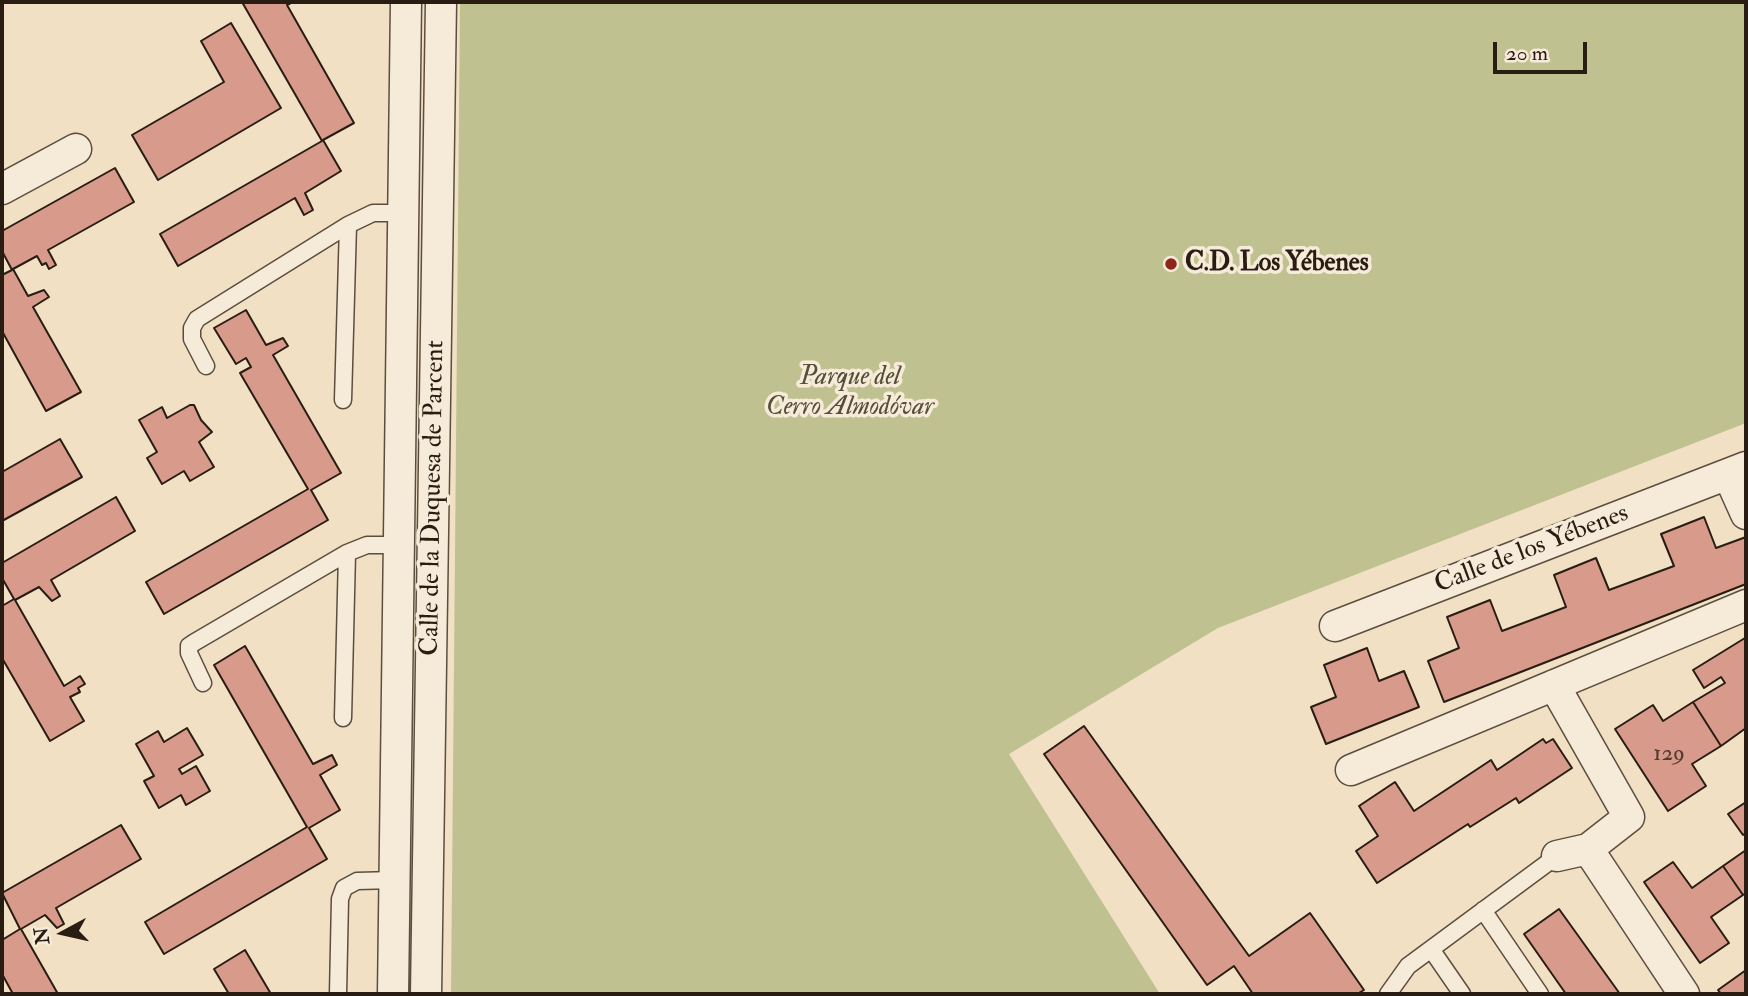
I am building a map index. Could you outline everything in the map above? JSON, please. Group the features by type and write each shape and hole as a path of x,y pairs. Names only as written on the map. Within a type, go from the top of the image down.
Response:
{"street":[{"name":"Calle de la Duquesa de Parcent","path":"393,994 401,213 406,2"},
{"name":"Calle de la Duquesa de Parcent","path":"426,994 441,2"},
{"path":"2,190 76,149"},
{"name":"Calle de los Yébenes","path":"1335,626 1737,470 1746,514"},
{"path":"1350,770 1746,605"},
{"path":"1554,685 1629,817 1588,849 1557,856"},
{"path":"1588,849 1684,994"}],"lane":[{"path":"206,366 192,339 191,328 197,319 348,225 373,213 401,213"},
{"path":"343,400 348,225"},
{"path":"203,683 189,653 189,646 347,553 367,545 399,545"},
{"path":"343,718 347,553"},
{"path":"1388,994 1408,966 1557,856"},
{"path":"338,994 340,899 344,888 356,881 395,880"},
{"path":"1483,910 1540,994"},
{"path":"1431,949 1462,994"}],"green space":[{"name":"Parque del Cerro Almodóvar","path":"460,2 1746,2 1746,423 1218,628 1009,754 1160,994 451,994"}],"building":[{"path":"242,2 293,2 287,5 354,123 323,140 341,171 305,193 313,210 304,215 295,198 178,266 160,234 322,141"},
{"path":"231,23 281,108 158,180 132,135 224,82 201,41"},
{"path":"115,168 134,202 48,250 56,265 49,269 46,263 42,265 37,256 13,269 28,296 44,290 49,297 33,307 81,392 46,411 2,331 2,275 12,270 2,251 2,231"},
{"path":"246,310 266,345 283,338 288,346 273,355 341,473 311,490 328,520 164,614 146,582 308,489 240,373 251,367 246,358 236,364 214,328"},
{"path":"194,405 201,420 212,432 199,442 214,467 190,481 184,471 162,484 147,458 157,452 139,420 162,407 167,418"},
{"path":"60,439 82,477 2,521 2,472"},
{"path":"116,497 135,531 51,580 60,596 52,601 39,587 15,600 64,686 80,676 85,684 78,688 80,692 70,697 84,721 50,741 2,658 2,606 14,599 2,578 2,563"},
{"path":"1704,517 1716,548 1746,537 1746,584 1444,702 1428,661 1459,648 1447,617 1490,600 1502,631 1566,607 1554,575 1596,558 1609,590 1674,566 1661,534"},
{"path":"1745,638 1746,728 1721,746 1693,702 1725,683 1721,677 1704,688 1693,670"},
{"path":"245,646 313,764 332,755 337,765 320,775 340,810 309,828 327,859 164,954 145,922 307,827 214,665"},
{"path":"1367,648 1379,681 1404,671 1419,707 1326,744 1311,707 1336,697 1324,665"},
{"path":"1693,702 1721,746 1692,764 1706,786 1668,811 1615,729 1653,705 1663,721"},
{"path":"1084,726 1249,956 1310,913 1364,990 1357,994 1253,994 1234,966 1207,985 1044,754"},
{"path":"187,728 203,755 179,769 182,774 196,766 210,791 186,805 181,795 159,808 144,781 154,776 136,744 158,731 164,742"},
{"path":"1543,739 1546,743 1553,739 1572,768 1519,803 1516,798 1470,827 1468,824 1377,883 1356,851 1378,836 1359,806 1395,782 1414,811 1491,760 1497,770"},
{"path":"1746,802 1746,833 1743,835 1728,814"},
{"path":"121,825 141,859 56,908 64,924 57,928 45,915 21,929 58,994 13,994 2,974 2,940 20,929 2,893"},
{"path":"1746,850 1746,893 1743,895 1723,866"},
{"path":"1673,862 1692,888 1723,866 1743,895 1711,917 1729,943 1700,963 1644,882"},
{"path":"1559,909 1620,994 1566,994 1524,934"},
{"path":"245,950 271,994 229,994 214,969"},
{"path":"1746,970 1746,994 1721,994 1718,990"}],"place":[{"name":"C.D. Los Yébenes","path":"1171,264"}]}
